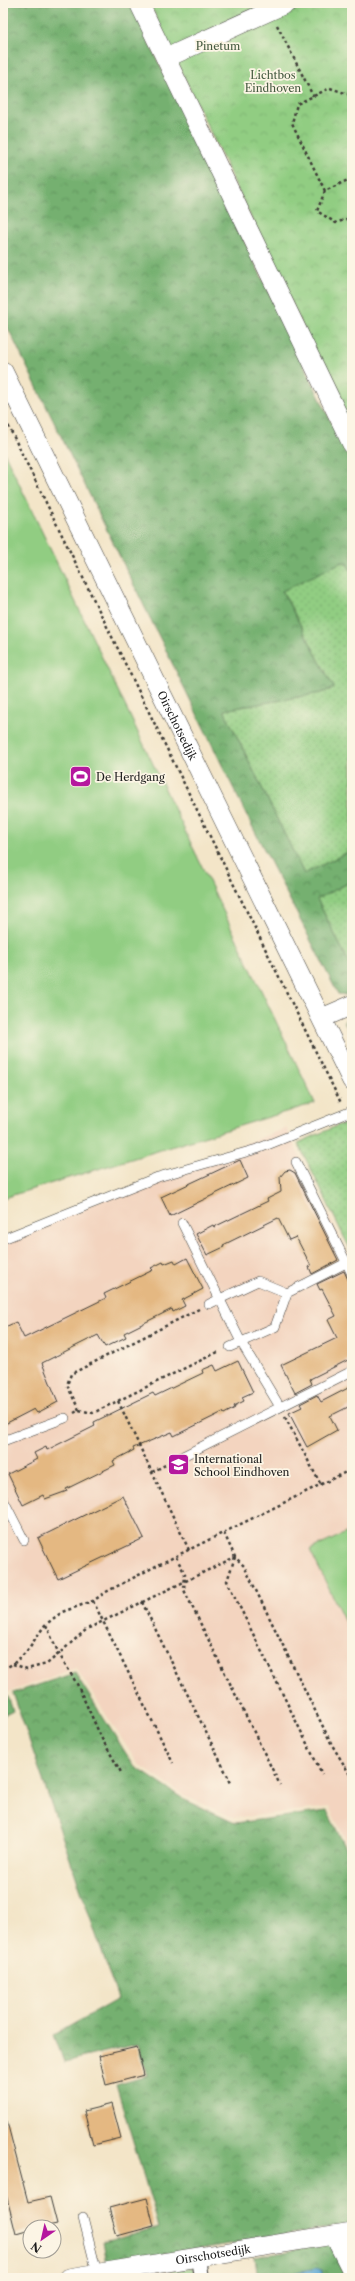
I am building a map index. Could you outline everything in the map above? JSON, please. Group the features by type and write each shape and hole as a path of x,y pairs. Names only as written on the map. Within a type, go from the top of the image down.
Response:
{"street":[{"path":"139,3 352,444"},
{"path":"166,58 278,7"},
{"name":"Oirschotsedijk","path":"3,371 352,1080"},
{"path":"322,1018 352,1005"},
{"name":"Oirschotsedijk","path":"69,2278 343,2234 352,2271"},
{"path":"198,2258 201,2278"}],"lane":[{"path":"3,1239 158,1177 257,1149 349,1112"},
{"path":"296,1162 349,1262 352,1274"},
{"path":"182,1223 241,1342 280,1407"},
{"path":"230,1347 275,1327 287,1293 349,1262"},
{"path":"209,1304 258,1281 287,1293"},
{"path":"183,1456 352,1371"},
{"path":"3,1442 65,1418"},
{"path":"3,1499 24,1540"},
{"path":"83,2217 97,2273"}],"path":[{"path":"278,7 313,96"},
{"path":"325,191 292,123 297,104 330,88 348,94 352,101"},
{"path":"352,178 325,191 317,211 336,223 352,217"},
{"path":"3,415 349,1112"},
{"path":"79,1410 67,1385 71,1374 209,1304"},
{"path":"65,1418 79,1410 93,1413 230,1347"},
{"path":"118,1401 189,1550"},
{"path":"280,1407 321,1485"},
{"path":"152,1472 183,1456"},
{"path":"3,1668 13,1664 26,1652 46,1625 62,1612 93,1601 106,1592 321,1485 344,1473 352,1466"},
{"path":"224,1533 235,1557 244,1566 332,1745 352,1778"},
{"path":"176,1557 185,1574 184,1590 280,1784"},
{"path":"13,1664 27,1668 47,1664 87,1629 235,1557"},
{"path":"235,1557 227,1581 322,1774"},
{"path":"93,1601 173,1763"},
{"path":"142,1602 231,1783"},
{"path":"46,1625 59,1654 77,1684 102,1738 122,1774"}],"shaded area":[{"name":"International School Eindhoven","path":"286,1128 352,1263 352,1853 329,1807 234,1818 185,1796 138,1764 76,1668 3,1694 3,1238"}],"green space":[{"path":"3,3 130,3 352,465 352,574 348,565 342,562 282,591 334,688 321,693 224,710 304,874 352,850 352,881 317,899 352,969 352,996 338,994 249,820 3,318"},
{"name":"Lichtbos Eindhoven","path":"149,3 352,3 352,430"},
{"name":"De Herdgang","path":"3,450 315,1103 3,1198"},
{"path":"342,562 348,565 352,574 352,850 304,874 224,710 321,693 334,688 282,590"},
{"path":"352,881 352,969 317,899"},
{"path":"352,1016 352,1039 344,1021"},
{"path":"350,1123 352,1128 352,1250 350,1249 298,1143 339,1125"},
{"path":"352,1530 352,1636 310,1550"},
{"path":"75,1673 134,1766 185,1800 235,1823 327,1811 352,1860 352,2224 107,2264 103,2241 159,2227 116,2085 147,2076 138,2044 64,2062 54,2035 118,1999 13,1693"},
{"path":"8,1696 13,1711 3,1716 3,1698"},
{"path":"352,2240 352,2278 258,2278 255,2257"},
{"path":"193,2267 195,2278 171,2278 170,2271"}],"water":[{"path":"316,2268 322,2270 325,2278 269,2278"}],"building":[{"path":"240,1160 248,1178 170,1216 161,1197"},
{"path":"290,1170 295,1173 338,1260 312,1274 309,1267 311,1266 296,1237 289,1240 278,1218 223,1245 224,1247 207,1255 196,1234 268,1201 267,1199 281,1192 280,1177 285,1171"},
{"path":"187,1258 203,1289 182,1300 185,1306 173,1312 172,1309 124,1333 126,1337 105,1347 98,1335 42,1363 58,1402 37,1413 34,1409 3,1425 3,1328 16,1322 24,1338 106,1298 104,1294 153,1270 151,1268 163,1262 164,1264 174,1260 176,1264"},
{"path":"344,1271 352,1288 352,1358 310,1379 312,1384 295,1393 281,1365 337,1338 328,1320 336,1316 322,1289 320,1290 317,1284"},
{"path":"238,1361 253,1392 242,1397 244,1401 234,1406 235,1408 224,1414 223,1412 174,1436 172,1432 133,1448 134,1450 113,1461 115,1465 66,1489 67,1491 45,1499 43,1495 23,1505 8,1474 37,1459 34,1453 46,1447 47,1450 95,1426 94,1422 153,1393 155,1396 203,1373 202,1370 214,1365 217,1371"},
{"path":"352,1386 352,1405 330,1416 337,1430 307,1447 289,1413 302,1407 300,1404 317,1395 321,1402"},
{"path":"123,1496 144,1538 58,1579 38,1538"},
{"path":"137,2047 144,2075 106,2085 99,2056"},
{"path":"112,2104 121,2138 93,2145 84,2111"},
{"path":"7,2122 28,2202 50,2197 56,2219 22,2219 22,2232 16,2234 3,2182 3,2123"},
{"path":"147,2198 154,2226 117,2236 109,2208"}],"place":[{"name":"De Herdgang","path":"81,777"},
{"name":"International School Eindhoven","path":"178,1465"}],"park label":[{"name":"Pinetum","path":"218,46"}]}
